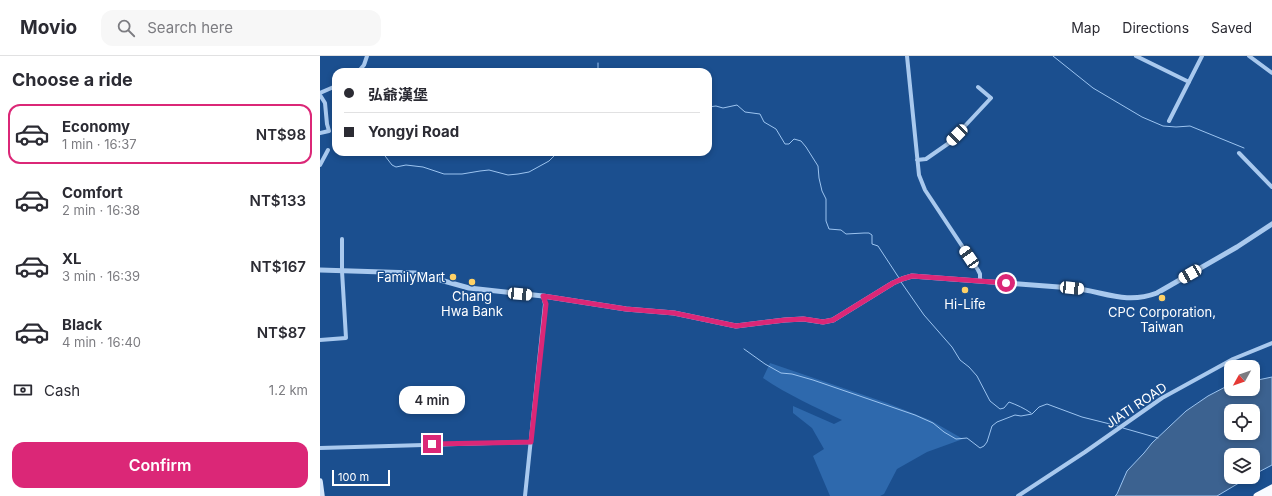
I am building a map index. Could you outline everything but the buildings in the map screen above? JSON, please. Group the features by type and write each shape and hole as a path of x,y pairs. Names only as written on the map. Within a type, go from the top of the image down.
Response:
{"highway":[{"path":"1257,496 1272,491"},
{"path":"1268,496 1272,491"}],"main road":[{"path":"320,481 322,496"}],"street":[{"path":"361,68 367,56"},
{"path":"907,56 917,160 922,185 978,270 980,274 980,281"},
{"path":"1136,56 1190,82"},
{"path":"1169,121 1202,56"},
{"path":"1249,56 1272,73"},
{"path":"917,160 926,159 949,143 991,98 978,87"},
{"path":"320,133 329,131 325,103 320,94 332,88"},
{"path":"320,165 328,150"},
{"path":"1239,153 1272,187"},
{"path":"320,270 416,273 469,288 543,296 626,309 674,313 740,326 804,319 823,322 833,320 900,280 918,276 1077,288 1116,297 1129,299 1140,298 1156,293 1167,287 1237,247 1272,224"},
{"path":"320,340 346,338 342,271 342,239"},
{"path":"525,496 546,304 543,296"},
{"name":"JIATI ROAD","path":"1018,496 1060,469 1151,405 1196,378 1233,359 1272,343"},
{"path":"320,448 531,442"},
{"path":"1263,496 1272,491"}],"shaded area":[{"path":"770,363 887,403 930,420 963,439 927,452 897,469 884,494 880,496 830,496 813,456 824,449 812,428 793,413 793,406 834,424 842,420 792,395 763,378"},
{"path":"1272,377 1272,465 1260,471 1260,448 1224,448 1224,484 1237,484 1217,496 1115,496 1127,471 1152,443 1186,411 1208,396 1224,388 1224,396 1260,396 1260,380"}],"waterway":[{"path":"1053,56 1093,88 1142,117 1163,126 1190,126 1244,148"},
{"path":"598,63 598,68"},
{"path":"712,106 723,108 737,105 745,112 760,114 764,122 776,129 785,144 789,144 794,139 801,141 818,166 822,191 826,199 826,221 829,229 841,230 846,234 869,233 872,235 872,244 878,246 899,278"},
{"path":"385,156 392,165 396,167 406,165 423,167 444,174 462,174 489,170 508,175 529,172 549,161 554,156"},
{"path":"901,282 924,315 952,347 960,360 977,376 990,401 1000,409 1004,408 1009,402 1031,413"},
{"path":"744,349 781,373 792,374 813,380 915,415 933,423 956,439 967,438 980,448 987,442 992,426 997,422 1015,415 1021,416 1032,414 1039,407 1047,404 1082,417 1118,426"},
{"path":"1123,428 1158,438"}],"place":[{"name":"FamilyMart","path":"453,277"},
{"name":"Chang Hwa Bank","path":"472,282"},
{"name":"Hi-Life","path":"965,290"},
{"name":"CPC Corporation, Taiwan","path":"1162,298"}],"route":[{"path":"432,444 531,442 546,304 543,296 626,309 674,313 713,322 740,326 785,320 804,319 823,322 833,320 893,283 912,276 1006,283"}]}
